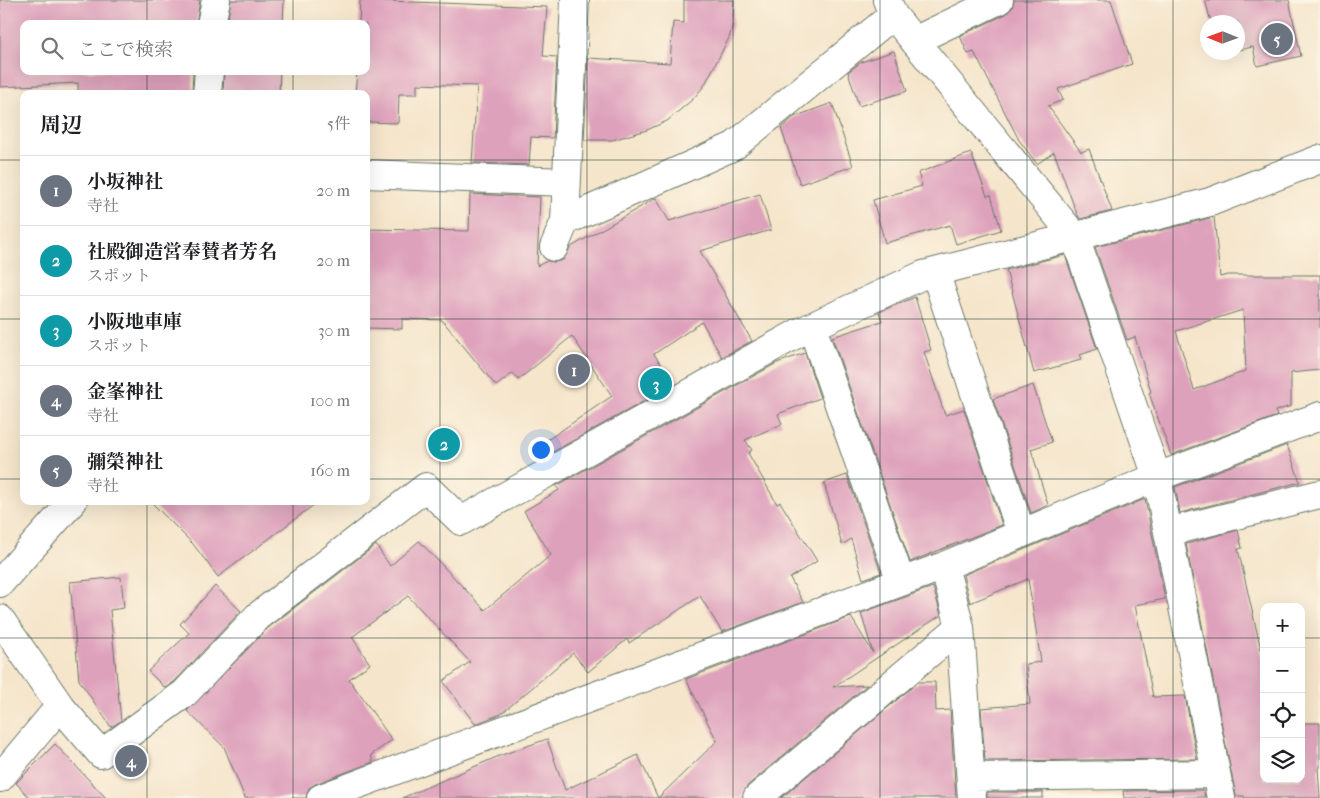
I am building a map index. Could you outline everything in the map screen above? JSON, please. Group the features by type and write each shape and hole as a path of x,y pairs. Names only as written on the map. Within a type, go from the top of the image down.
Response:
{"street":[{"path":"212,20 216,0"},
{"path":"554,247 564,221 575,0"},
{"path":"914,41 999,0"},
{"path":"564,221 734,146 890,8 914,41 1075,237 1156,477 1218,786 971,787 960,627 944,566"},
{"path":"207,90 209,75"},
{"path":"0,618 60,706 101,754 185,693 258,616 426,488 461,521 812,327 923,275 1210,202 1320,159"},
{"path":"370,174 566,182"},
{"path":"935,272 1021,533"},
{"path":"812,327 901,582"},
{"path":"321,798 944,566 1156,477 1320,416"},
{"path":"1168,532 1318,489"},
{"path":"0,583 69,505"},
{"path":"757,798 960,627"},
{"path":"0,778 60,706"}],"building":[{"path":"0,0 200,0 197,20 20,20 20,75 193,75 192,90 78,90 78,83 0,87"},
{"path":"231,0 284,0 283,20 228,20"},
{"path":"360,0 547,7 543,56 557,57 553,138 531,137 529,165 472,163 477,86 417,84 417,94 399,94 398,123 370,122 370,90 355,90 357,75 370,75 370,20 359,20"},
{"path":"684,0 734,0 733,24 729,38 704,86 693,99 667,121 647,130 612,140 584,140 588,58 670,63 673,22 684,23"},
{"path":"1014,0 1111,0 1132,64 1058,89 1063,100 1048,106 1081,152 1089,149 1112,211 1080,219 1054,152 1037,164 1019,140 974,52 968,54 960,36 1006,14 1012,8"},
{"path":"1205,0 1289,0 1301,56 1257,66 1253,47 1245,49 1245,15 1209,15"},
{"path":"894,51 907,91 859,106 848,72 861,62"},
{"path":"224,75 280,75 279,90 223,90"},
{"path":"832,103 853,166 800,184 781,128 794,117"},
{"path":"971,153 987,196 991,195 1001,230 956,244 950,225 885,243 873,200 922,186 918,173"},
{"path":"470,194 540,197 537,266 547,261 563,260 571,247 656,198 669,221 760,194 771,230 700,251 752,341 722,357 702,322 654,354 675,384 540,459 534,449 612,396 572,336 518,380 513,373 496,386 442,320 402,319 402,329 370,328 370,229 469,231"},
{"path":"1214,217 1220,277 1228,275 1320,275 1320,370 1291,373 1291,406 1275,411 1277,416 1171,455 1149,393 1151,392 1135,337 1127,340 1095,247","holes":["1243,310 1246,371 1194,390 1176,331"]},
{"path":"1065,255 1097,349 1080,355 1081,360 1034,373 1006,270"},
{"path":"915,297 931,350 924,352 945,415 964,409 1002,525 910,562 832,337 882,321 879,312"},
{"path":"805,353 820,398 778,414 782,424 745,440 752,450 748,453 777,504 780,502 817,561 790,578 803,602 722,632 700,596 629,643 627,639 588,672 573,653 501,714 475,724 443,681 470,662 408,596 352,637 370,664 349,679 392,740 371,755 373,762 315,784 309,788 306,798 245,798 224,747 187,711 268,628 376,545 390,566 419,541 485,610 551,555 524,511 559,490 556,486 777,363"},
{"path":"1033,385 1052,442 1031,449 1048,505 1031,513 993,399"},
{"path":"1287,445 1300,482 1180,513 1175,487"},
{"path":"847,475 881,573 863,579 851,539 842,545 824,483"},
{"path":"1145,499 1165,599 1135,605 1153,697 1185,696 1197,759 985,761 981,708 1030,704 1026,664 1041,662 1028,579 970,603 963,575"},
{"path":"154,505 314,505 218,577 193,544"},
{"path":"1238,530 1242,548 1238,549 1260,645 1260,783 1305,783 1305,723 1320,723 1320,768 1318,768 1320,798 1244,798 1244,796 1236,796 1186,544"},
{"path":"121,577 124,608 110,610 121,721 111,727 79,680 70,582"},
{"path":"215,586 241,611 175,681 165,688 148,671 189,633 180,624"},
{"path":"933,587 941,615 833,687 867,685 747,786 742,798 658,798 717,741 686,679 851,617 873,653 861,613"},
{"path":"918,682 935,682 936,711 950,710 956,798 781,798"},
{"path":"547,739 565,790 638,755 658,798 402,798 499,756"},
{"path":"55,744 106,798 30,798 16,783"},
{"path":"1203,790 1205,797 1124,798 1123,791"},
{"path":"987,792 1043,792 1043,798 987,798"}],"place":[{"name":"彌榮神社","path":"1277,39"},
{"name":"小坂神社","path":"574,370"},
{"name":"小阪地車庫","path":"656,384"},
{"name":"社殿御造営奉賛者芳名","path":"444,444"},
{"name":"金峯神社","path":"131,761"}]}
